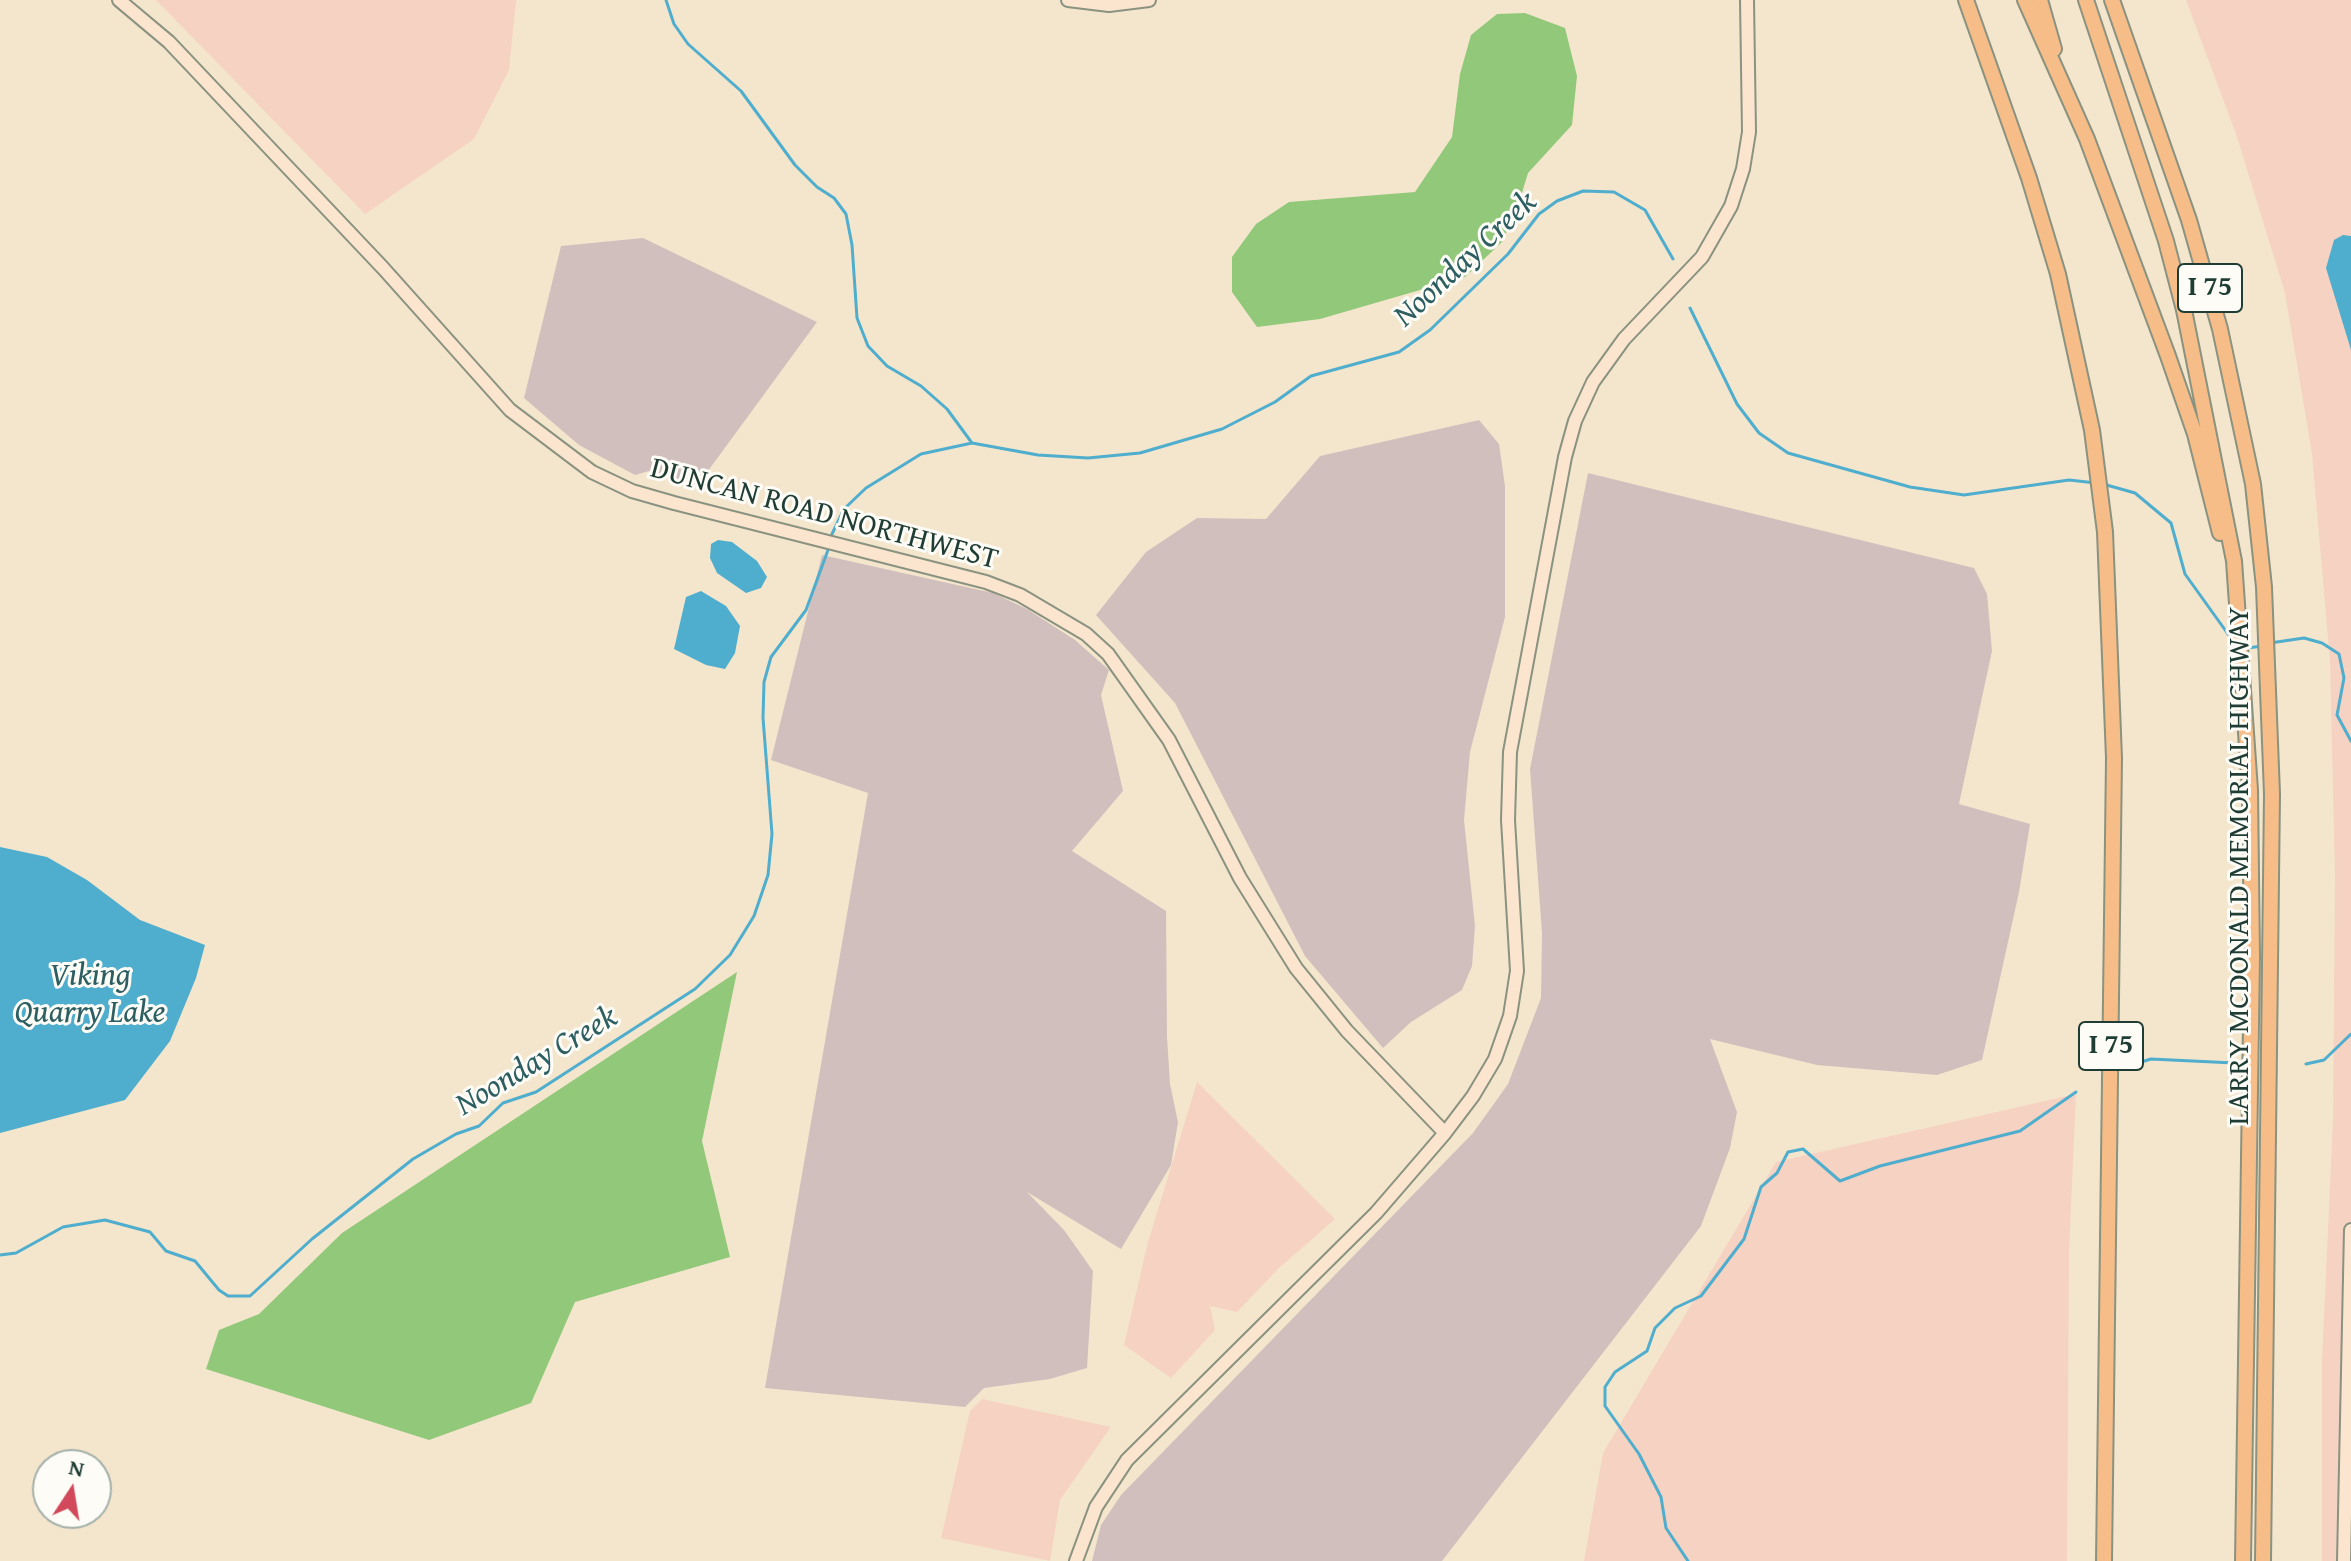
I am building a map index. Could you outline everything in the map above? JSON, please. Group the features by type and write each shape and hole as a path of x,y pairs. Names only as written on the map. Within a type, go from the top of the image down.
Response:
{"highway":[{"name":"I 75","path":"1966,0 2044,225 2078,357 2092,430 2105,532 2112,644 2114,758 2104,1561"},
{"path":"2025,0 2060,73 2195,434 2230,559"},
{"path":"2040,0 2060,73"},
{"path":"2086,0 2145,174 2181,296 2230,559 2245,700 2252,956 2243,1561"},
{"name":"LARRY MCDONALD MEMORIAL HIGHWAY","path":"2112,0 2189,220 2220,329 2253,484 2264,587 2271,693 2263,1561"},
{"path":"2264,1542 2270,1561"}],"main road":[{"name":"DUNCAN ROAD NORTHWEST","path":"119,0 169,42 383,268 510,410 592,472 632,491 674,503 986,582 1020,595 1086,634 1108,654 1169,740 1240,878 1296,968 1347,1031 1445,1133"},
{"path":"1068,0 1101,5 1149,0"},
{"path":"1076,1561 1096,1507 1127,1460 1376,1213 1445,1133 1473,1096 1495,1059 1513,1001 1518,954 1508,820 1510,752 1571,433 1593,382 1609,357 1697,264 1731,206 1743,169 1749,132 1747,0"},
{"path":"2344,1561 2351,1230"}],"shaded area":[{"path":"156,0 516,0 509,70 474,139 365,214"},
{"path":"2186,0 2351,0 2351,1561 2322,1561 2322,1360 2333,1120 2335,878 2330,661 2312,454 2285,293 2236,134"},
{"path":"643,238 817,322 697,486 649,471 635,475 579,445 524,398 561,246"},
{"path":"1479,420 1499,444 1505,486 1505,617 1470,752 1464,820 1475,926 1472,966 1462,990 1411,1022 1383,1048 1305,956 1175,703 1096,615 1146,552 1197,518 1266,519 1320,456"},
{"path":"1588,473 1974,568 1987,594 1992,651 1959,804 2030,824 2019,892 1982,1060 1937,1075 1817,1065 1710,1039 1737,1112 1730,1148 1701,1226 1442,1561 1092,1561 1101,1525 1121,1495 1473,1133 1508,1084 1541,998 1542,933 1530,769"},
{"path":"822,555 993,593 1027,609 1075,640 1109,670 1101,695 1123,791 1072,851 1166,911 1167,1037 1170,1084 1178,1122 1171,1165 1121,1249 1027,1192 1064,1230 1093,1271 1087,1368 1050,1379 984,1388 965,1407 765,1388 868,793 771,760"},
{"path":"1197,1082 1335,1219 1278,1269 1237,1312 1210,1306 1215,1330 1171,1378 1124,1345 1148,1242"},
{"path":"2076,1094 2069,1252 2067,1561 1584,1561 1603,1453 1776,1162"},
{"path":"982,1399 1111,1427 1060,1500 1050,1561 941,1538 970,1411"}],"green space":[{"path":"1525,13 1565,28 1577,76 1572,125 1528,173 1502,242 1465,277 1320,319 1257,327 1232,292 1232,257 1256,224 1289,202 1415,192 1452,137 1460,74 1471,35 1497,14"},
{"path":"737,972 702,1141 730,1257 575,1302 531,1403 429,1440 206,1369 219,1330 259,1314 342,1233"}],"water":[{"path":"2343,235 2351,236 2351,350 2326,268 2334,240"},
{"path":"718,540 732,542 757,561 767,577 761,588 746,593 717,573 710,558 711,544"},
{"path":"701,591 726,606 740,626 735,653 725,669 706,665 674,649 686,597"},
{"name":"Viking Quarry Lake","path":"0,847 47,857 87,880 140,920 205,945 196,978 170,1041 125,1100 0,1133"}],"waterway":[{"path":"666,0 674,24 688,44 741,91 795,165 817,187 834,198 846,214 852,245 857,318 868,346 887,366 921,386 947,409 972,443"},
{"name":"Noonday Creek","path":"832,534 844,509 866,488 921,454 972,443 1038,455 1088,458 1140,453 1222,429 1275,402 1311,376 1399,352 1430,330 1508,254 1539,214 1557,201 1583,191 1614,192 1645,210 1673,259"},
{"name":"Noonday Creek","path":"1690,308 1737,404 1759,433 1788,453 1910,487 1964,495 2069,480 2096,483"},
{"name":"Noonday Creek","path":"2103,484 2135,493 2171,523 2185,574 2233,641"},
{"name":"Noonday Creek","path":"0,1255 16,1253 63,1227 105,1220 150,1232 166,1251 195,1261 219,1290 228,1296 250,1296 312,1239 413,1159 456,1134 479,1126 503,1103 536,1092 695,989 730,955 754,916 768,875 772,834 763,718 764,682 771,657 806,610 828,550"},
{"name":"Noonday Creek","path":"2270,643 2304,638 2322,643 2339,654 2344,678 2337,715 2351,741"},
{"name":"Noonday Creek","path":"2247,648 2263,646"},
{"path":"2306,1064 2324,1060 2351,1034"},
{"path":"2128,1066 2151,1059 2234,1063"},
{"path":"1688,1561 1666,1528 1661,1497 1639,1454 1605,1406 1605,1387 1615,1372 1647,1351 1655,1328 1675,1308 1701,1296 1744,1239 1761,1187 1777,1173 1788,1152 1803,1149 1840,1181 1880,1166 2020,1131 2076,1092"}]}
